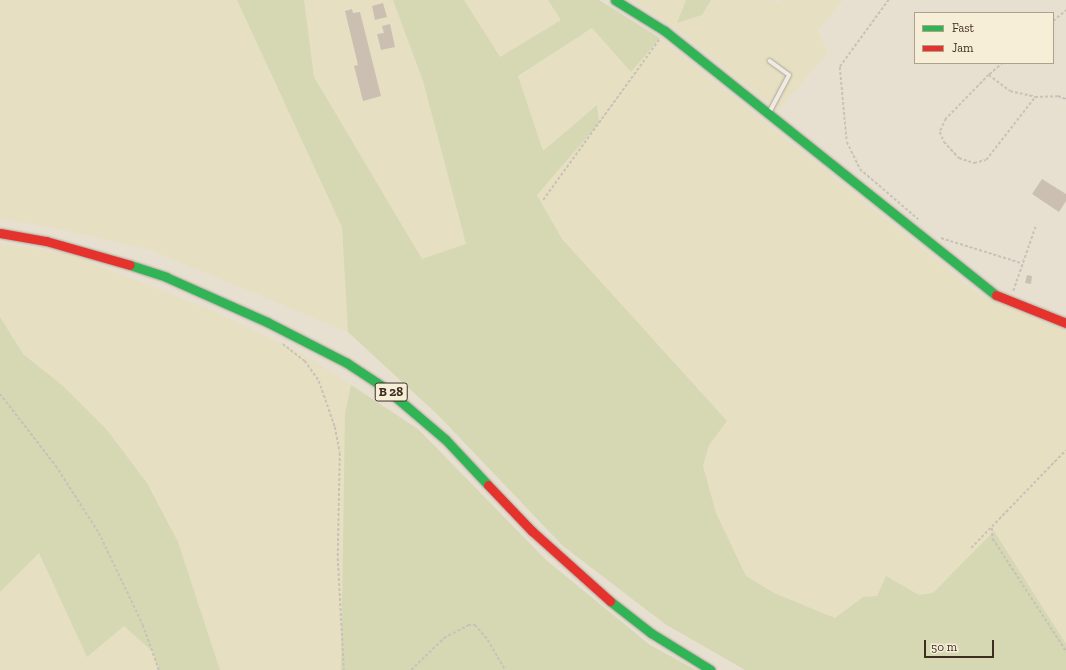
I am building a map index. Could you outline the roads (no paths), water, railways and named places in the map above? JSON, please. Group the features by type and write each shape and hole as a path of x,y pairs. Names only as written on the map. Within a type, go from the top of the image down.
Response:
{"main road":[{"path":"615,0 665,31 990,292 1066,323"},
{"name":"B 28","path":"0,233 83,251 166,278 280,329 347,363 385,388 445,439 532,531 588,583 650,633 711,670"}],"lane":[{"path":"768,115 789,75 770,61"}]}
